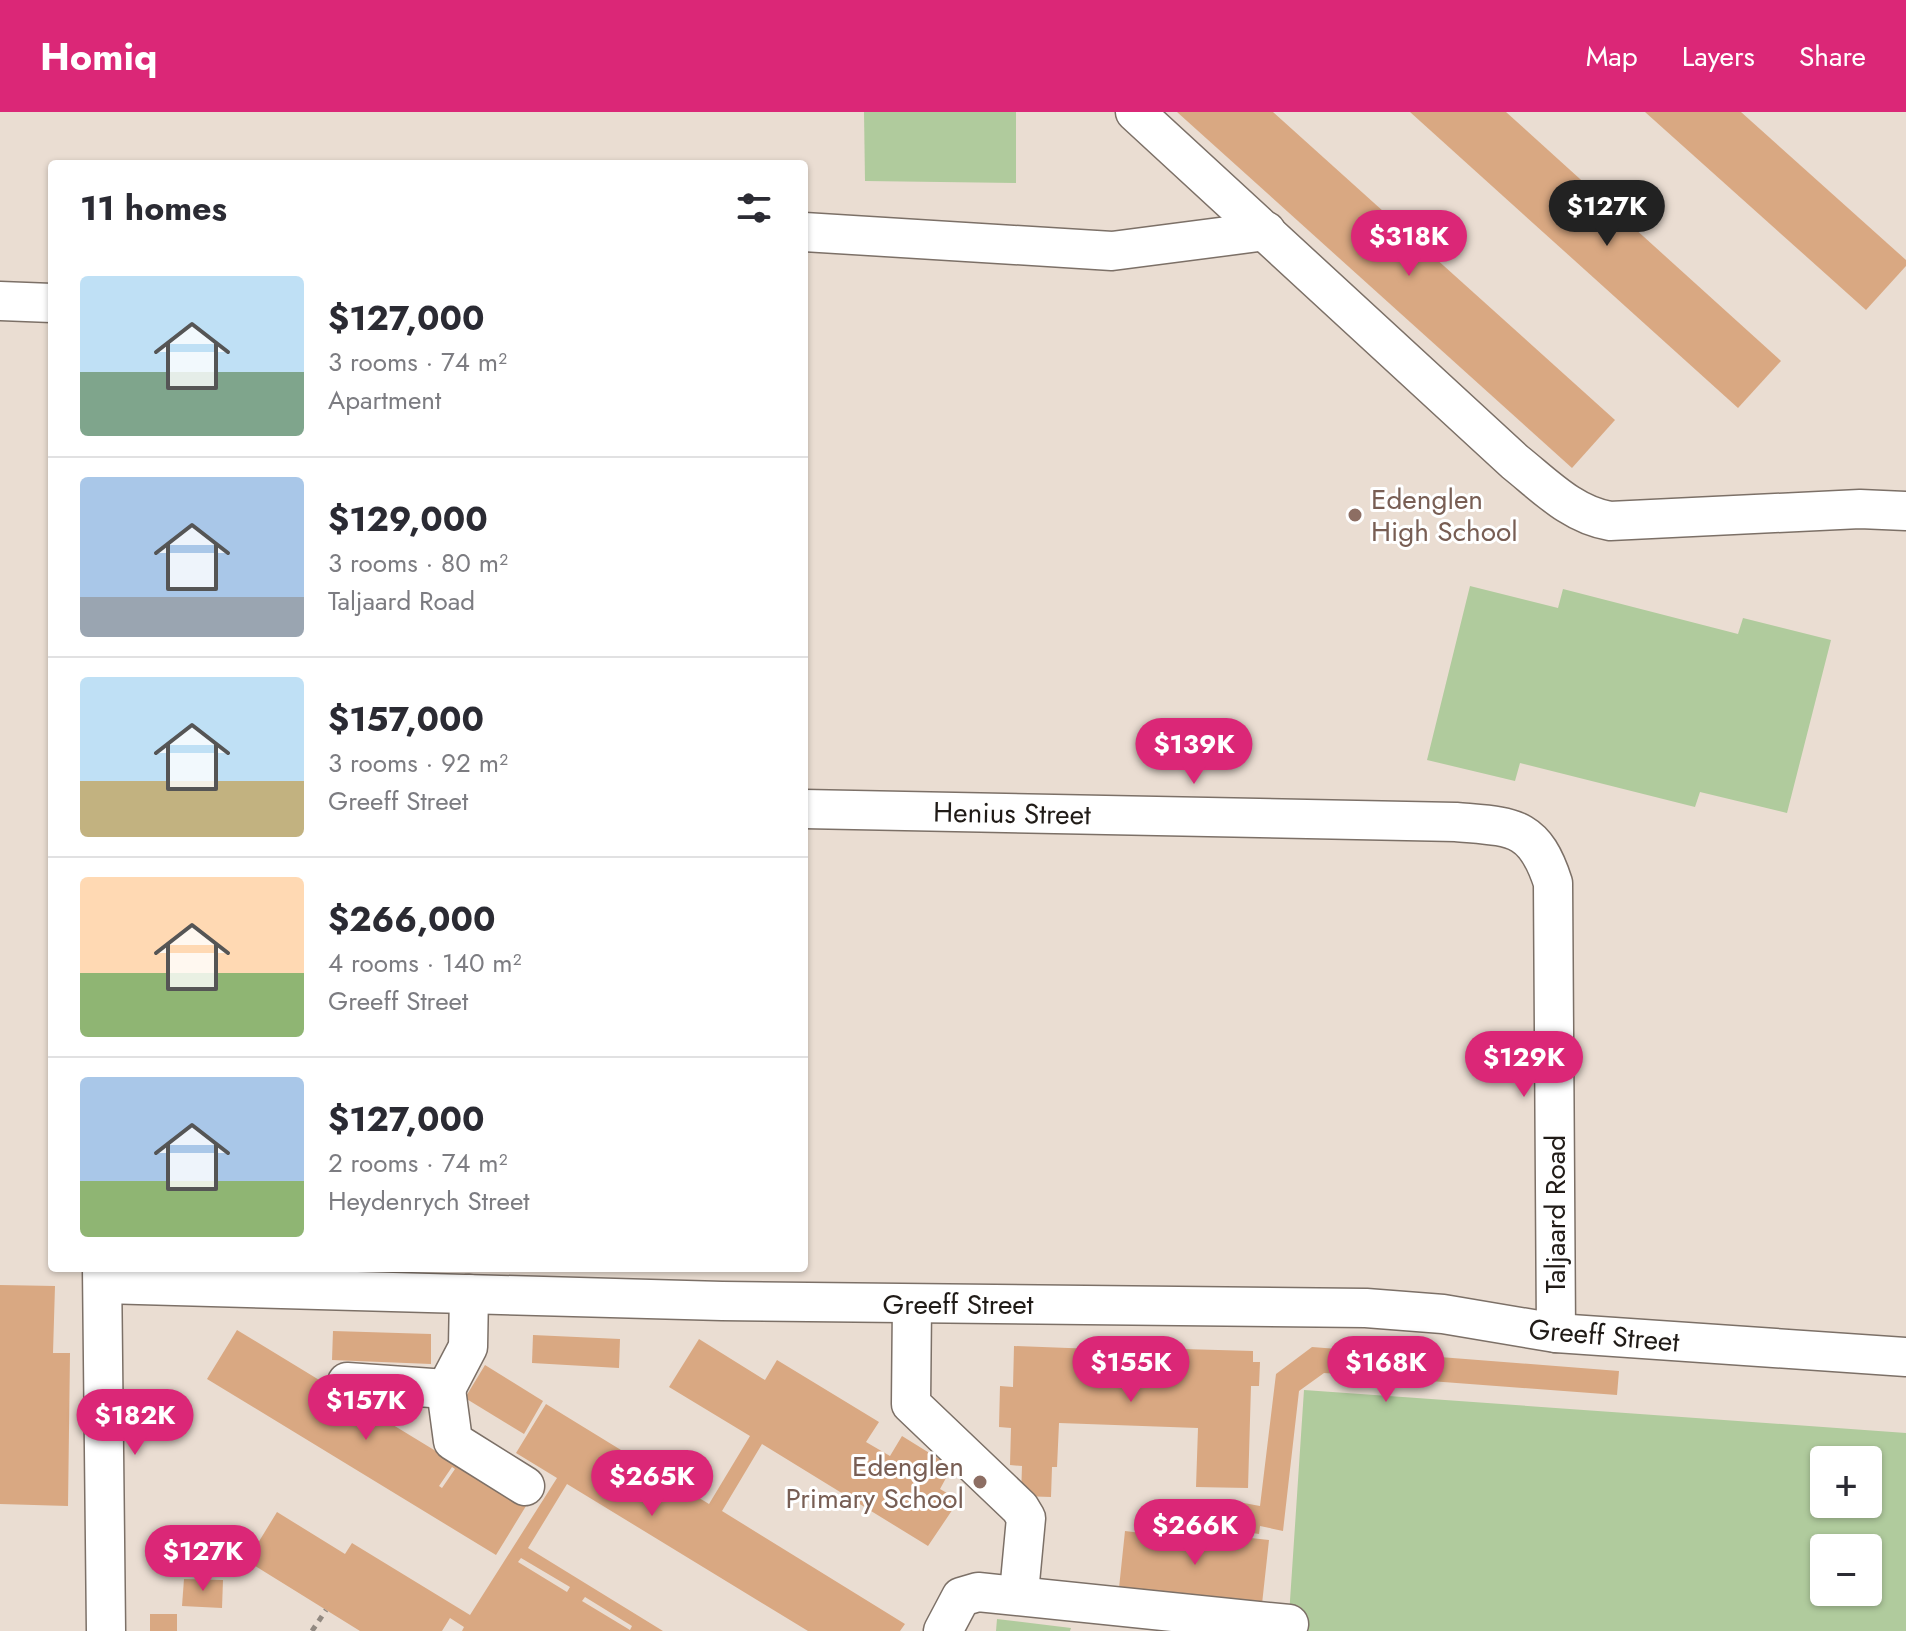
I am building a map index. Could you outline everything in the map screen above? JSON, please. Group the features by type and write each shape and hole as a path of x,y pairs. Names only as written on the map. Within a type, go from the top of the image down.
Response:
{"street":[{"path":"1135,112 1515,462 1568,504 1594,518 1610,521 1860,509 1906,511"},
{"path":"808,232 1112,251 1266,231"},
{"path":"0,301 48,303"},
{"name":"Henius Street","path":"808,809 1456,822 1503,827 1530,838 1545,856"},
{"name":"Taljaard Road","path":"1545,856 1553,883 1556,1333"},
{"path":"103,1276 106,1631"},
{"name":"Greeff Street","path":"103,1276 469,1294 912,1304 1366,1308 1443,1314 1556,1333 1906,1357"},
{"path":"469,1294 468,1347 446,1389 453,1441 525,1486"},
{"path":"912,1304 911,1404 1020,1508 1026,1518 1019,1593"},
{"path":"347,1382 446,1389"},
{"path":"943,1631 961,1597 978,1592 1019,1593 1289,1624"}],"path":[{"path":"312,1631 326,1610"}],"green space":[{"path":"864,112 1016,112 1016,183 865,181"},
{"path":"1470,586 1558,608 1563,589 1738,634 1743,618 1831,640 1787,813 1700,792 1695,807 1520,763 1515,781 1427,760"},
{"path":"1304,1390 1906,1433 1906,1631 1288,1631"},
{"path":"997,1619 1071,1628 1070,1631 996,1631"}],"building":[{"path":"1177,112 1273,112 1615,420 1572,468"},
{"path":"1410,112 1506,112 1781,361 1738,408"},
{"path":"1645,112 1741,112 1906,260 1906,266 1866,310"},
{"path":"0,1285 55,1286 53,1353 70,1353 68,1506 0,1504"},
{"path":"237,1330 526,1506 496,1555 207,1379","holes":["350,1404 353,1407 341,1425 337,1423","452,1467 455,1469 442,1488 439,1486"]},
{"path":"333,1331 431,1334 431,1364 332,1360"},
{"path":"533,1335 620,1339 619,1368 532,1363"},
{"path":"699,1339 765,1380 777,1360 879,1422 866,1442 890,1456 902,1436 952,1467 940,1489 959,1500 928,1546 762,1444 722,1511 905,1624 900,1631 808,1631 567,1484 528,1548 663,1631 462,1631 464,1627 450,1618 442,1631 360,1631 247,1561 277,1512 345,1554 352,1543 470,1615 557,1478 516,1453 546,1404 709,1504 750,1436 669,1387","holes":["521,1558 570,1587 567,1592 518,1562","585,1597 632,1626 630,1630 582,1601"]},
{"path":"1121,1343 1148,1344 1148,1348 1253,1351 1253,1362 1260,1362 1259,1386 1251,1386 1248,1488 1196,1487 1198,1428 1059,1423 1057,1467 1052,1467 1051,1497 1021,1496 1022,1466 1010,1465 1011,1428 999,1427 1000,1386 1013,1387 1014,1346 1121,1350"},
{"path":"1312,1347 1619,1371 1617,1395 1324,1373 1299,1391 1283,1531 1260,1526 1259,1534 1231,1530 1233,1501 1260,1506 1276,1374"},
{"path":"485,1365 543,1401 524,1434 465,1398"},
{"path":"1125,1531 1232,1544 1233,1536 1269,1540 1262,1604 1119,1588"},
{"path":"184,1579 223,1580 222,1608 182,1606"},
{"path":"150,1614 177,1614 177,1631 150,1631"}],"place":[{"name":"Edenglen High School","path":"1355,515"},
{"name":"Edenglen Primary School","path":"980,1482"}]}
